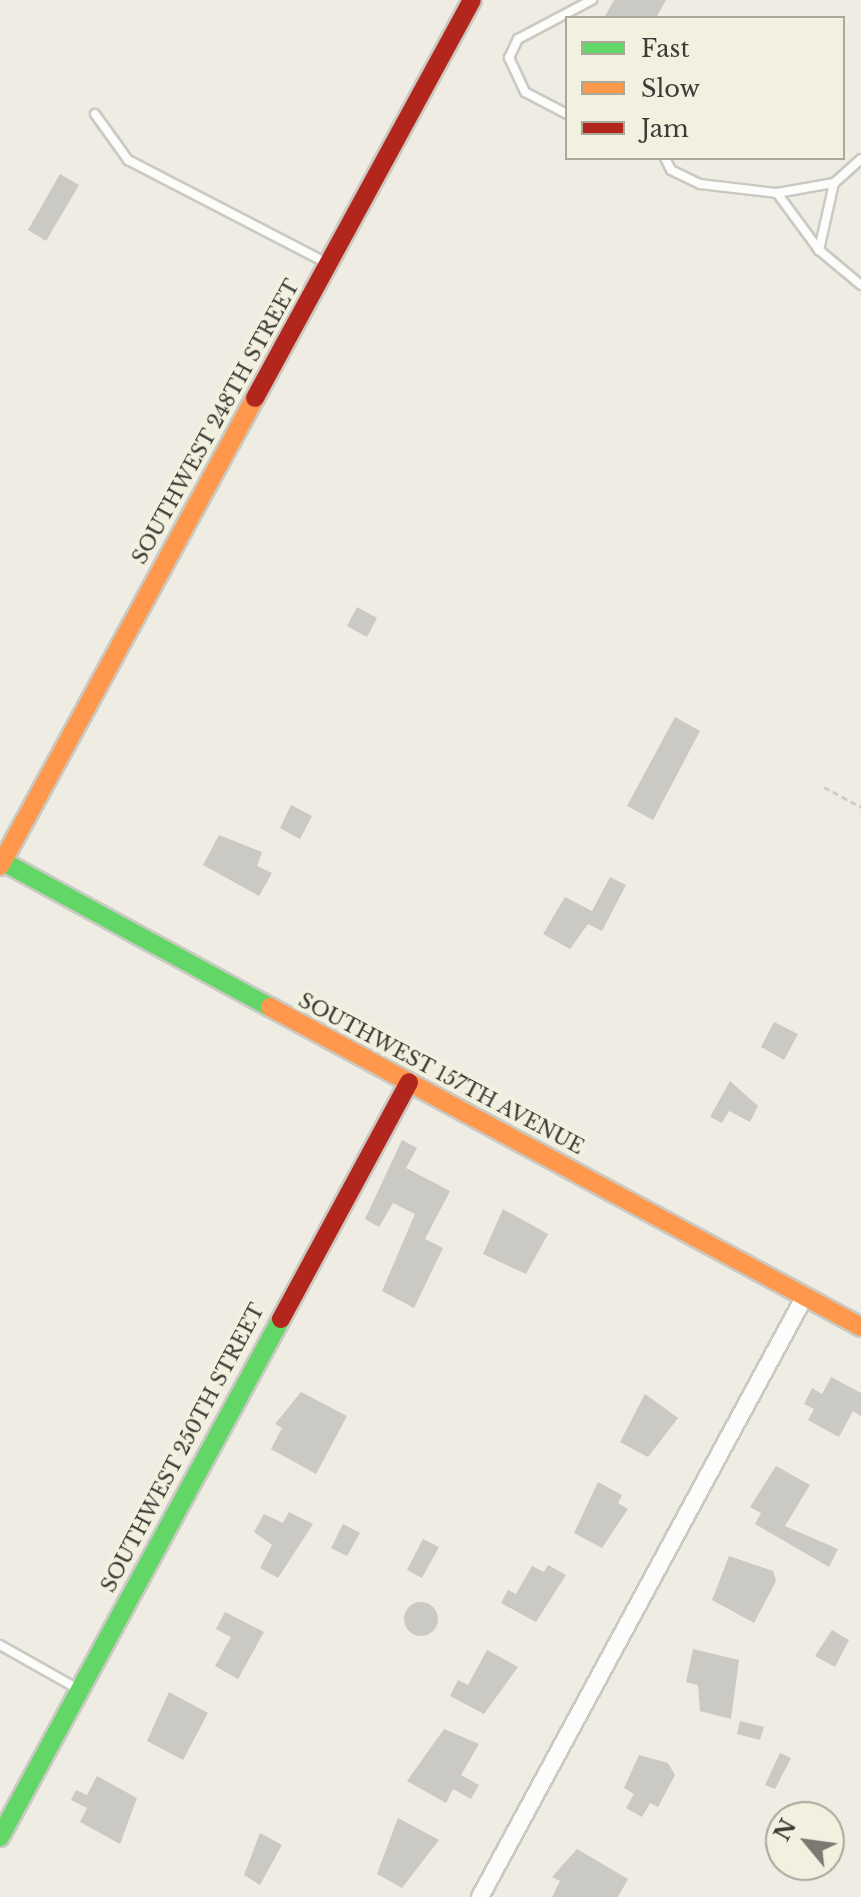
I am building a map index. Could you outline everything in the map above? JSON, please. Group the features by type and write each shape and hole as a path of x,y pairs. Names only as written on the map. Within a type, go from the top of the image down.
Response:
{"street":[{"name":"SOUTHWEST 248TH STREET","path":"1,863 472,0"},
{"name":"SOUTHWEST 157TH AVENUE","path":"1,863 861,1327"},
{"name":"SOUTHWEST 250TH STREET","path":"0,1837 409,1082"},
{"path":"480,1897 805,1296"}],"lane":[{"path":"565,113 525,92 509,58 518,39 592,0"},
{"path":"95,114 128,160 328,264"},
{"path":"667,160 686,180 777,193 834,183 861,159"},
{"path":"819,250 834,183"},
{"path":"777,193 819,250 861,285"},
{"path":"0,1645 79,1689"}],"path":[{"path":"824,787 861,807"}],"building":[{"path":"614,0 666,0 657,16 605,16"},
{"path":"60,174 79,185 46,241 28,230"},
{"path":"357,607 377,618 367,637 347,626"},
{"path":"675,717 700,731 653,820 627,806"},
{"path":"291,805 312,816 300,839 280,828"},
{"path":"219,835 262,852 257,866 272,873 259,896 203,865"},
{"path":"610,877 626,885 602,931 588,924 570,949 543,934 565,897 592,911"},
{"path":"774,1022 798,1034 784,1060 761,1047"},
{"path":"730,1081 758,1106 750,1122 729,1111 722,1123 710,1117"},
{"path":"402,1140 417,1148 406,1168 450,1191 425,1239 443,1248 414,1308 382,1291 415,1214 393,1203 379,1227 365,1219"},
{"path":"503,1209 548,1234 526,1274 483,1254"},
{"path":"831,1377 861,1393 861,1416 853,1411 839,1437 808,1420 814,1409 804,1404 812,1388 822,1394"},
{"path":"301,1392 347,1416 316,1474 271,1449 282,1428 275,1424"},
{"path":"645,1394 678,1418 648,1457 620,1442"},
{"path":"776,1466 810,1485 785,1526 838,1549 829,1567 755,1524 761,1513 750,1507"},
{"path":"598,1482 622,1495 618,1503 628,1509 602,1548 574,1533"},
{"path":"289,1512 313,1524 278,1578 260,1568 272,1545 254,1532 264,1514 283,1523"},
{"path":"343,1524 360,1533 347,1556 331,1548"},
{"path":"423,1539 439,1547 422,1578 407,1570"},
{"path":"729,1556 773,1571 776,1581 754,1623 712,1600"},
{"path":"548,1565 566,1575 536,1622 501,1603 508,1590 516,1594 532,1566 544,1572"},
{"path":"421,1602 433,1607 438,1619 433,1631 421,1636 409,1631 404,1619 409,1607"},
{"path":"225,1612 264,1632 238,1679 215,1666 231,1637 216,1629"},
{"path":"832,1630 849,1640 835,1667 815,1656"},
{"path":"693,1649 739,1660 731,1719 700,1711 698,1685 686,1682"},
{"path":"487,1650 518,1667 484,1714 450,1696 458,1680 468,1685"},
{"path":"169,1692 208,1713 183,1760 147,1741"},
{"path":"740,1721 764,1727 760,1740 737,1734"},
{"path":"444,1729 479,1744 461,1775 479,1785 471,1799 453,1789 446,1803 407,1781"},
{"path":"780,1753 791,1758 775,1789 765,1785"},
{"path":"639,1755 668,1763 675,1775 658,1807 650,1803 642,1817 626,1808 634,1794 624,1788"},
{"path":"97,1776 137,1798 120,1844 80,1822 87,1808 71,1800 76,1790 87,1795"},
{"path":"398,1818 439,1840 402,1888 377,1874"},
{"path":"260,1833 282,1845 260,1885 244,1875"},
{"path":"577,1849 628,1879 618,1897 552,1897 560,1881 552,1877"}],"traffic: fast":[{"path":"0,860 270,1007"},
{"path":"0,1837 281,1319"}],"traffic: slow":[{"path":"0,866 255,398"},
{"path":"270,1007 861,1327"}],"traffic: jam":[{"path":"255,398 472,0"},
{"path":"281,1319 409,1082"}]}
